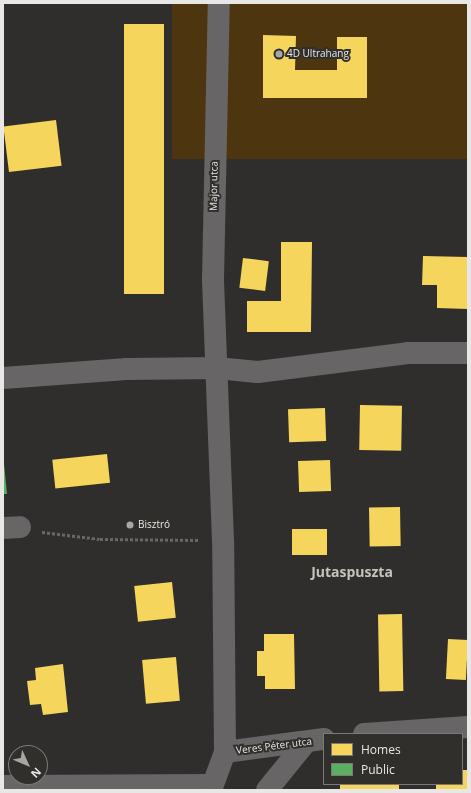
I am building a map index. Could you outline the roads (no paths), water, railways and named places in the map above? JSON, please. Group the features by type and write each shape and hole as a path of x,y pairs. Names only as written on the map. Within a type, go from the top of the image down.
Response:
{"street":[{"name":"Major utca","path":"219,3 213,279 223,541 225,752"},
{"path":"3,378 127,369 217,368 258,372 408,353 468,353"},
{"path":"379,733 468,727"},
{"path":"267,790 315,740"},
{"name":"Veres Péter utca","path":"225,752 315,740"},
{"path":"3,786 211,787 225,752"}],"place":[{"name":"4D Ultrahang","path":"279,54"},
{"name":"Bisztró","path":"130,525"}],"district":[{"name":"Jutaspuszta","path":"352,572"}]}
